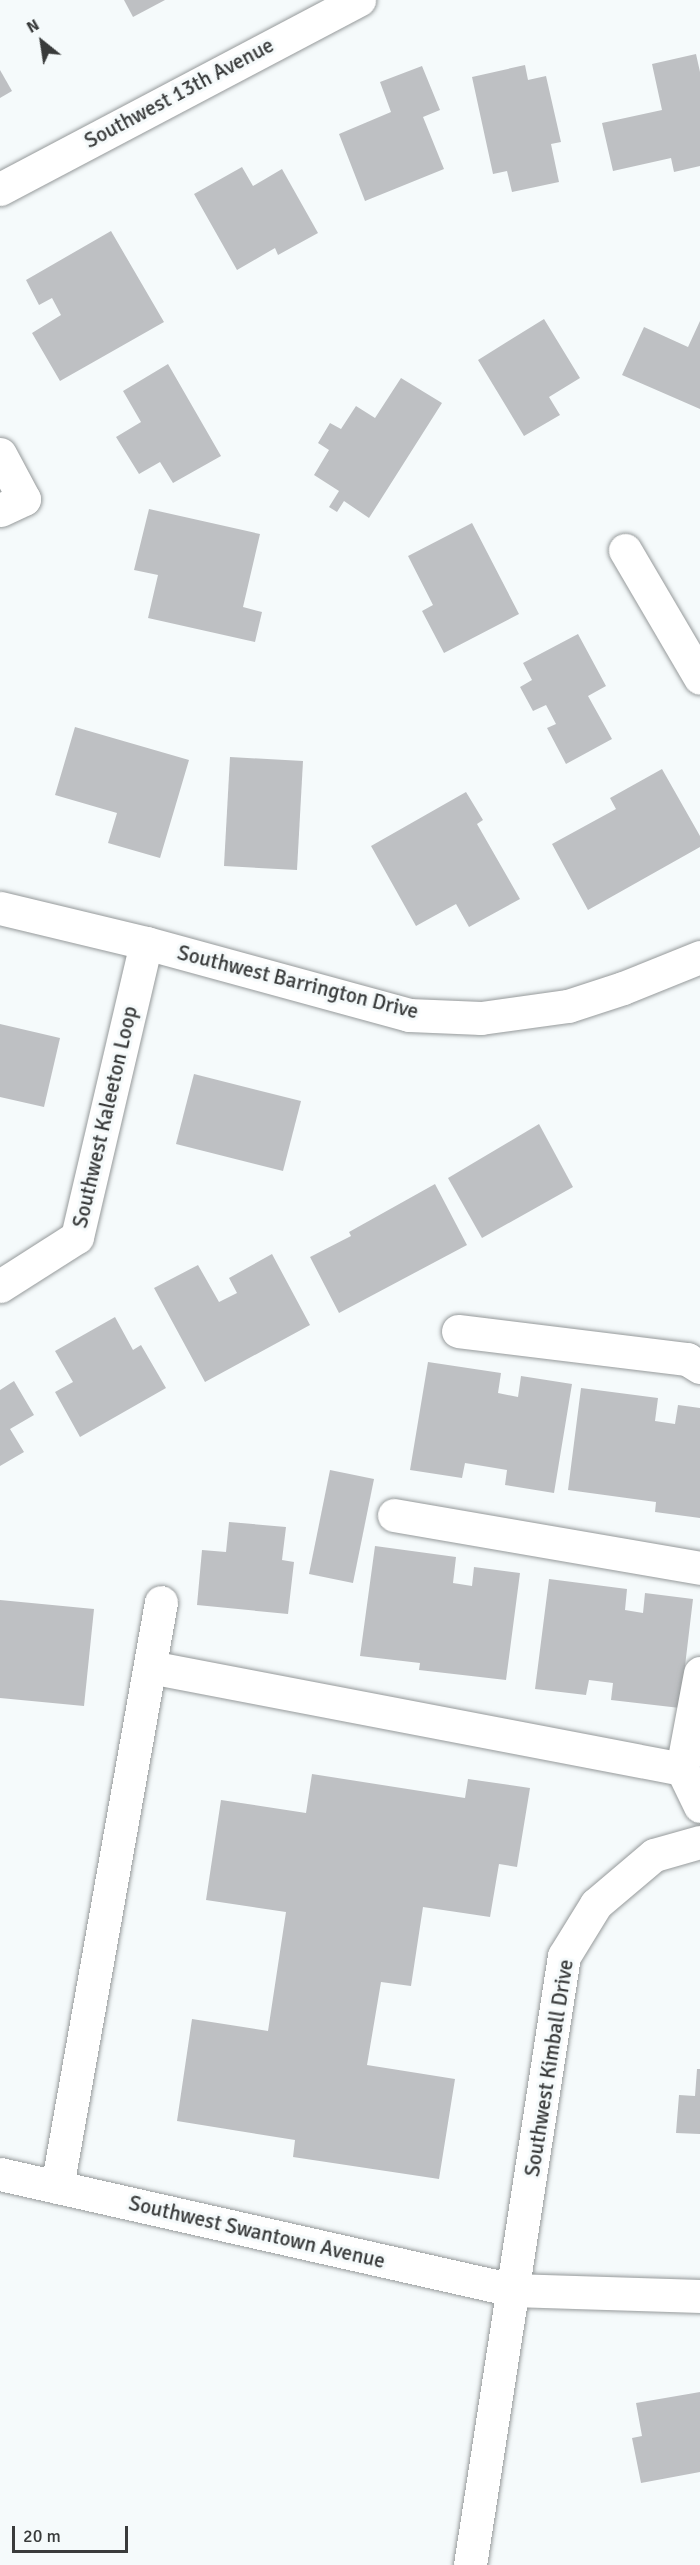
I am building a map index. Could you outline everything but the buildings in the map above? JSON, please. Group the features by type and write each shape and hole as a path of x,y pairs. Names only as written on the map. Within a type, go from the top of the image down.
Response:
{"street":[{"name":"Southwest 13th Avenue","path":"0,189 352,1"},
{"path":"0,454 24,499 0,510"},
{"path":"625,550 700,678"},
{"name":"Southwest Barrington Drive","path":"0,908 146,943 409,1015 481,1018 568,1006 623,988 700,957"},
{"name":"Southwest Kaleeton Loop","path":"0,1286 77,1237 146,943"},
{"path":"458,1331 687,1359 700,1367"},
{"path":"394,1515 700,1568"},
{"path":"57,2187 162,1602"},
{"path":"150,1667 682,1768"},
{"path":"700,1673 682,1768 700,1806"},
{"name":"Southwest Kimball Drive","path":"470,2565 564,1956 596,1904 654,1855 700,1842"},
{"name":"Southwest Swantown Avenue","path":"0,2174 513,2290 700,2296"}]}
